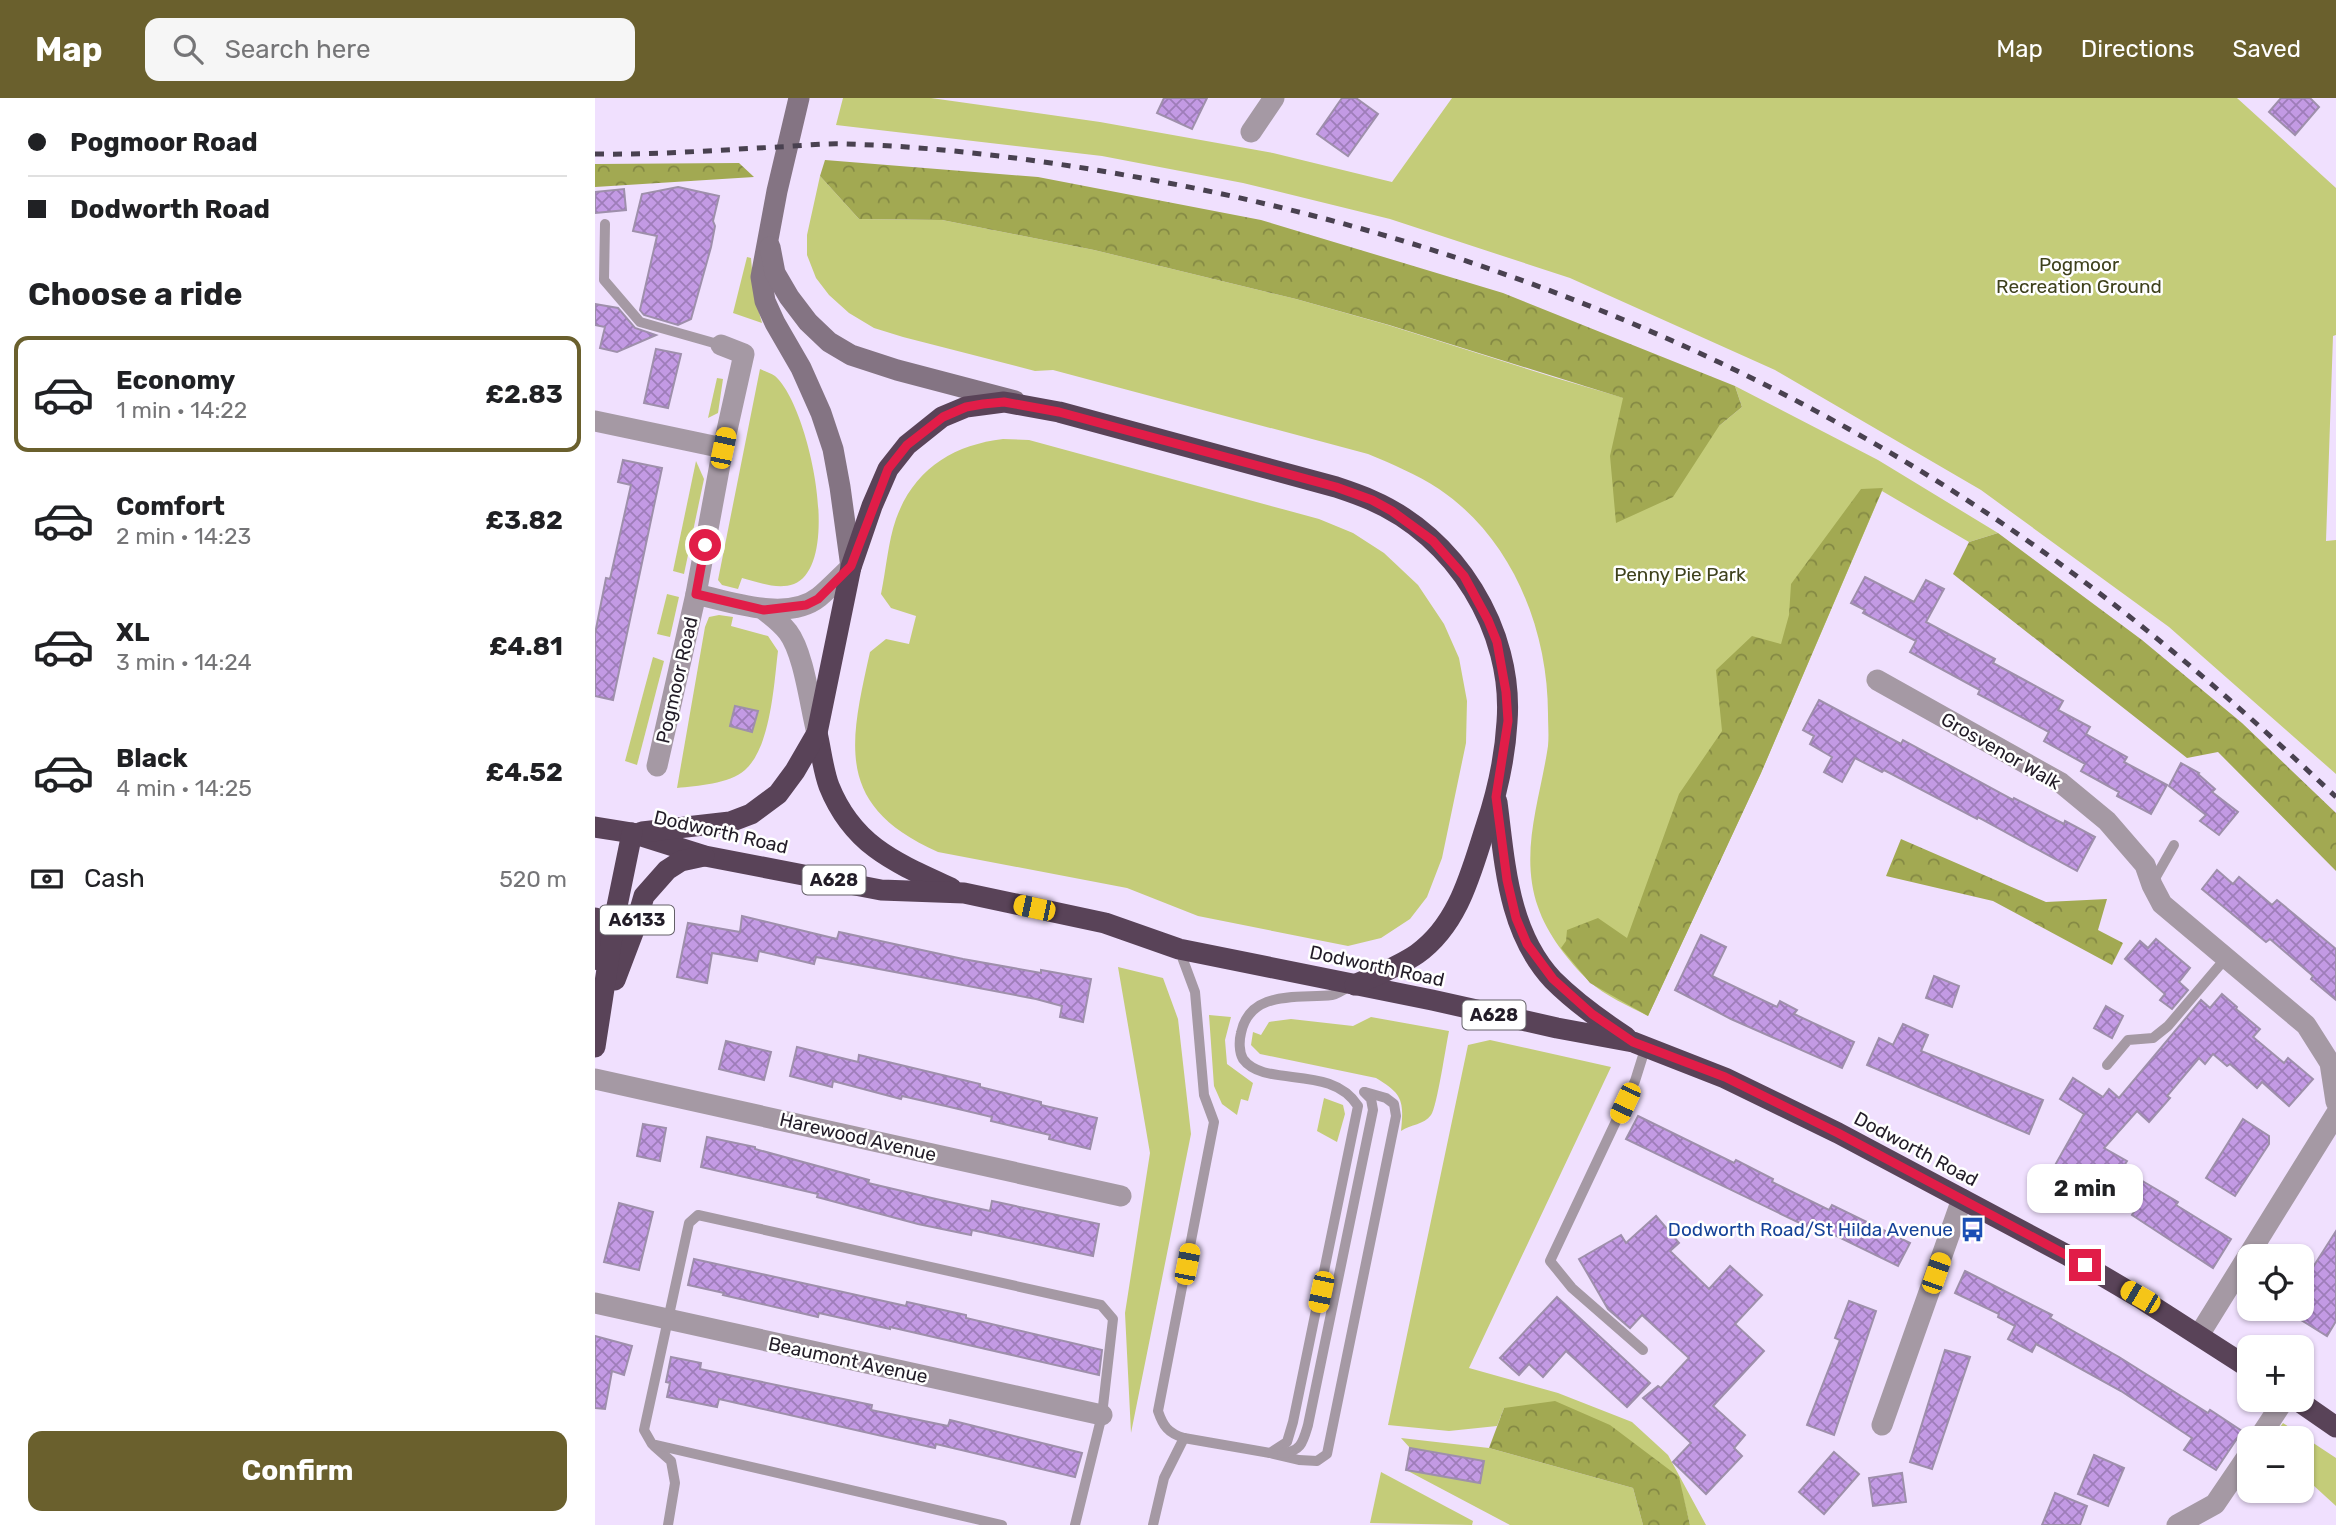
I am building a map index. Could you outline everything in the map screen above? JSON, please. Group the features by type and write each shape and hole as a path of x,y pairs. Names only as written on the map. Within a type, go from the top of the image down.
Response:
{"highway":[{"name":"A628","path":"632,833 730,822 751,814 778,794 795,771 817,733 851,566 888,469 907,445 943,417 966,407 1004,402 1059,412 1336,487 1372,500 1433,541 1464,576 1477,597 1497,642 1503,666 1508,721 1496,797 1459,904 1446,924 1418,953 1390,970 1354,984"},
{"name":"A628","path":"817,733 829,785 848,820 868,843 894,862 964,893"},
{"name":"A628","path":"1496,797 1507,880 1516,918 1527,944 1543,967 1571,997 1640,1044"},
{"name":"Dodworth Road","path":"595,827 632,833 705,856 881,890 964,893 1105,923 1179,949 1640,1044 1725,1077 1838,1133 2067,1255 2237,1360"},
{"name":"A6133","path":"595,1047 616,911 632,833"},
{"name":"A6133","path":"602,1014 634,930 644,895 667,870 681,861 705,856"},
{"name":"A6133","path":"595,918 602,1014"},
{"path":"2314,1412 2336,1427"}],"street":[{"path":"799,98 777,191 761,277 765,301 801,368 821,413 833,450 851,566"},
{"path":"1251,132 1274,98"},
{"path":"769,238 775,273 808,322 829,342 851,355 897,370 1059,412"},
{"name":"Pogmoor Road","path":"657,766 696,594 723,448 744,354 721,345"},
{"path":"595,421 723,448"},
{"name":"Pogmoor Road","path":"696,594 764,610 806,605 818,599 851,566"},
{"name":"Pogmoor Road","path":"764,610 790,634 797,649 817,733"},
{"name":"Grosvenor Walk","path":"1877,680 2061,783 2106,821 2145,864 2151,885 2162,904 2306,1025 2330,1063 2336,1102"},
{"name":"Harewood Avenue","path":"595,1079 1121,1196"},
{"path":"2199,1335 2336,1114"},
{"path":"1882,1425 1962,1199"},
{"name":"Beaumont Avenue","path":"595,1303 1102,1415"},
{"path":"2177,1525 2215,1504 2237,1472"}],"lane":[{"path":"605,224 604,280 640,322 721,345"},
{"path":"2151,885 2175,845"},
{"path":"1179,949 1195,992 1204,1095 1214,1122 1158,1411 1162,1425 1172,1434 1299,1461 1317,1461 1327,1454 1396,1116 1394,1104 1386,1098 1252,1067 1243,1058 1240,1037 1243,1024 1265,1002 1286,996 1335,995 1354,984"},
{"path":"2107,1065 2128,1040 2153,1038 2168,1026 2225,959"},
{"path":"1640,1044 1635,1081 1550,1261 1572,1288 1643,1350"},
{"path":"1270,1453 1287,1442 1293,1422 1356,1126 1358,1106 1352,1096 1338,1085"},
{"path":"1270,1453 1293,1452 1302,1446 1308,1425 1373,1110 1371,1099 1365,1092"},
{"path":"668,1525 675,1483 671,1461 652,1444 644,1430 689,1223 698,1215 1101,1305 1113,1319 1102,1415 1075,1525"},
{"path":"1153,1525 1164,1478 1184,1437"},
{"path":"652,1444 1002,1525"}],"green space":[{"name":"Pogmoor Recreation Ground","path":"843,98 931,98 1100,122 1273,153 1392,182 1452,98 2237,98 2336,188 2336,335 2333,336 2326,541 2336,540 2336,774 2169,627 1981,490 1775,370 1570,278 1390,219 1243,183 1102,156 836,125"},
{"path":"825,160 1038,177 1261,220 1503,293 1735,386 1742,407 1719,426 1673,497 1616,523 1610,456 1623,398 1389,325 1296,299 1094,250 942,220 859,219 820,176"},
{"path":"739,163 754,177 595,187 595,164"},
{"name":"Penny Pie Park","path":"820,176 859,219 942,220 1094,250 1296,299 1719,426 1742,407 1735,386 1878,460 1998,533 1969,542 1882,491 1761,773 1648,1016 1610,996 1589,981 1559,947 1538,907 1530,867 1533,826 1548,746 1546,682 1541,650 1533,618 1506,559 1465,509 1439,489 1368,454 1053,370 1035,371 874,328 849,313 829,295 816,278 807,255 807,235"},
{"path":"747,257 751,258 754,294 762,323 733,313"},
{"path":"760,369 775,376 787,392 799,417 816,483 819,516 817,547 809,570 794,584 774,586 742,578 738,589 722,585 718,580"},
{"path":"717,378 723,379 718,413 708,418"},
{"path":"1003,439 1029,440 1319,519 1353,533 1384,553 1418,585 1444,624 1459,658 1467,701 1466,743 1442,858 1427,897 1410,919 1381,938 1348,946 1198,916 1127,888 938,852 905,834 881,815 866,793 857,770 855,744 857,716 870,652 886,639 909,644 916,616 891,608 881,594 896,519 913,486 937,463 968,447"},
{"path":"696,461 704,479 684,574 673,571"},
{"path":"1883,488 1761,773 1648,1016 1590,983 1561,948 1566,941 1567,930 1598,918 1627,938 1679,794 1722,731 1716,670 1752,636 1781,644 1789,615 1791,584 1861,489"},
{"path":"1998,533 2142,640 2242,723 2336,813 2336,871 2218,752 2187,758 1953,574 1969,542"},
{"path":"667,594 679,597 670,637 657,634"},
{"path":"709,617 733,617 731,626 768,636 778,651 766,731 754,760 738,775 713,784 677,788 705,627"},
{"path":"653,657 664,661 637,765 625,761"},
{"path":"1901,839 2046,902 2107,899 2098,930 2123,943 2112,965 1993,901 1886,876"},
{"path":"1118,967 1163,978 1178,1019 1191,1134 1131,1433 1125,1313 1150,1153"},
{"path":"1209,1015 1231,1017 1225,1040 1227,1064 1253,1083 1248,1101 1241,1099 1237,1115 1222,1104 1214,1086"},
{"path":"1371,1017 1449,1031 1439,1089 1431,1115 1425,1121 1401,1131 1400,1099 1392,1089 1376,1078 1260,1054 1251,1045 1253,1032 1261,1035 1269,1022 1291,1019 1353,1026"},
{"path":"1490,1040 1611,1067 1469,1368 1558,1393 1632,1422 1668,1455 1706,1525 1690,1525 1678,1477 1504,1408 1497,1426 1449,1431 1388,1425 1468,1045"},
{"path":"1324,1098 1343,1105 1345,1114 1337,1142 1317,1131"},
{"path":"1555,1401 1610,1425 1679,1477 1690,1525 1643,1525 1633,1488 1489,1448 1504,1408"},
{"path":"1401,1438 1489,1448 1633,1488 1643,1525 1510,1525 1406,1470 1410,1448"},
{"path":"2314,1443 2336,1458 2336,1506 2314,1486"},
{"path":"1381,1472 1473,1521 1472,1525 1370,1523"}],"building":[{"path":"1164,98 1207,98 1192,129 1157,113"},
{"path":"1342,98 1356,98 1378,114 1348,156 1317,134"},
{"path":"2281,98 2310,98 2319,107 2295,135 2269,112"},
{"path":"678,187 719,196 711,247 691,319 678,325 644,315 640,310 657,236 633,231 642,194"},
{"path":"624,189 626,210 595,213 595,192"},
{"path":"595,304 618,308 635,328 656,335 617,352 600,348 605,327 595,325"},
{"path":"656,349 681,354 668,408 644,403"},
{"path":"623,460 662,468 613,700 595,696 595,634 606,578 610,579 631,485 618,482"},
{"path":"1865,577 1914,602 1926,580 1944,589 1926,622 1995,659 1993,663 2063,701 2058,710 2090,727 2086,734 2127,757 2124,762 2167,785 2151,814 2117,796 2119,792 2081,771 2085,764 2044,741 2049,732 1978,694 1980,690 1910,652 1916,641 1863,613 1865,610 1851,603"},
{"path":"1819,700 1901,744 1903,740 2013,800 2014,798 2064,824 2065,821 2095,837 2077,871 1978,817 1977,819 1884,770 1882,772 1855,758 1842,782 1824,772 1832,757 1810,744 1814,736 1803,730"},
{"path":"735,706 758,711 752,732 730,726"},
{"path":"2181,763 2199,773 2215,789 2212,792 2238,812 2219,835 2200,821 2206,815 2169,786"},
{"path":"2217,870 2233,884 2239,877 2272,905 2277,900 2336,949 2336,1000 2270,939 2266,942 2202,889"},
{"path":"742,916 837,939 839,932 963,959 1091,979 1083,1022 1060,1017 1062,1006 1036,999 816,957 814,964 759,951 757,961 712,953 707,983 677,977 688,923 740,932"},
{"path":"1701,935 1726,947 1712,976 1777,1007 1780,1001 1797,1010 1794,1014 1854,1042 1842,1068 1731,1019 1675,990"},
{"path":"2156,939 2190,968 2179,982 2188,990 2172,1009 2160,1000 2165,994 2125,959 2140,941 2148,948"},
{"path":"1934,976 1959,986 1952,1007 1926,998"},
{"path":"2222,994 2260,1029 2253,1037 2284,1063 2288,1058 2313,1079 2289,1106 2262,1082 2257,1088 2230,1064 2227,1066 2213,1054 2205,1064 2199,1058 2149,1122 2137,1111 2104,1148 2127,1161 2122,1169 2178,1202 2176,1205 2231,1239 2213,1268 2132,1215 2140,1202 2104,1182 2099,1192 2054,1167 2084,1114 2060,1099 2073,1078 2103,1097 2109,1089 2119,1098 2201,1000 2210,1008"},
{"path":"2106,1006 2123,1016 2112,1038 2094,1028"},
{"path":"1903,1024 1928,1035 1921,1051 2043,1100 2029,1134 1867,1065 1879,1038 1893,1045"},
{"path":"726,1041 771,1052 764,1080 719,1069"},
{"path":"797,1047 858,1062 859,1055 980,1084 980,1087 1041,1102 1041,1105 1097,1118 1090,1149 1049,1139 1050,1135 991,1121 992,1117 902,1096 901,1099 833,1081 832,1087 790,1076"},
{"path":"1638,1116 1734,1163 1736,1160 1773,1179 1772,1182 1829,1210 1832,1205 1910,1243 1898,1266 1812,1224 1810,1228 1626,1139"},
{"path":"2243,1119 2269,1136 2269,1144 2235,1196 2206,1178"},
{"path":"643,1124 666,1128 660,1161 637,1156"},
{"path":"707,1137 755,1147 869,1180 868,1183 990,1211 992,1201 1099,1224 1093,1256 972,1230 971,1235 918,1224 817,1197 818,1194 701,1167"},
{"path":"619,1203 653,1212 639,1270 604,1262"},
{"path":"1656,1216 1679,1243 1670,1251 1709,1289 1730,1266 1762,1295 1735,1324 1764,1351 1713,1406 1745,1435 1734,1448 1742,1456 1706,1494 1673,1462 1691,1443 1643,1398 1658,1386 1661,1388 1689,1358 1642,1315 1630,1328 1608,1309 1579,1259 1621,1235 1626,1243"},
{"path":"2336,1231 2336,1321 2327,1336 2303,1321 2314,1321 2314,1266"},
{"path":"694,1259 906,1306 907,1302 966,1315 966,1318 1102,1350 1099,1375 890,1327 819,1313 818,1317 688,1285"},
{"path":"1965,1271 2052,1315 2050,1318 2237,1428 2237,1438 2216,1470 2184,1450 2192,1438 2121,1391 2036,1344 2032,1352 2008,1339 2015,1326 1998,1317 1999,1314 1955,1293"},
{"path":"1557,1297 1650,1383 1627,1407 1566,1351 1543,1377 1529,1364 1519,1375 1500,1358"},
{"path":"1849,1301 1876,1311 1834,1435 1807,1425 1840,1340 1835,1338"},
{"path":"595,1336 632,1346 624,1375 612,1371 605,1409 595,1408"},
{"path":"1945,1350 1970,1357 1932,1469 1910,1462"},
{"path":"671,1357 701,1363 700,1369 872,1405 871,1410 948,1426 950,1420 1082,1453 1075,1477 936,1444 935,1448 719,1399 717,1407 667,1397 670,1383 666,1382"},
{"path":"1410,1448 1484,1461 1480,1483 1406,1470"},
{"path":"1834,1452 1859,1474 1824,1514 1799,1492"},
{"path":"2094,1455 2124,1468 2108,1506 2078,1494"},
{"path":"1902,1473 1906,1502 1873,1506 1869,1478"},
{"path":"2055,1493 2087,1506 2080,1525 2042,1525"}],"railway":[{"path":"595,154 837,144 929,149 1013,158 1179,185 1292,210 1403,241 1513,277 1620,318 1726,365 1829,418 1928,476 2025,539 2107,599 2224,695 2336,797"}],"place":[{"name":"Dodworth Road/St Hilda Avenue","path":"1973,1229"}],"route":[{"path":"705,545 696,594 764,610 806,605 818,599 851,566 888,469 907,445 943,417 966,407 1004,402 1059,412 1336,487 1372,500 1413,525 1449,557 1477,597 1497,642 1503,666 1508,721 1496,797 1507,880 1516,918 1527,944 1553,979 1592,1014 1633,1042 1725,1077 1838,1133 2085,1265"}]}
